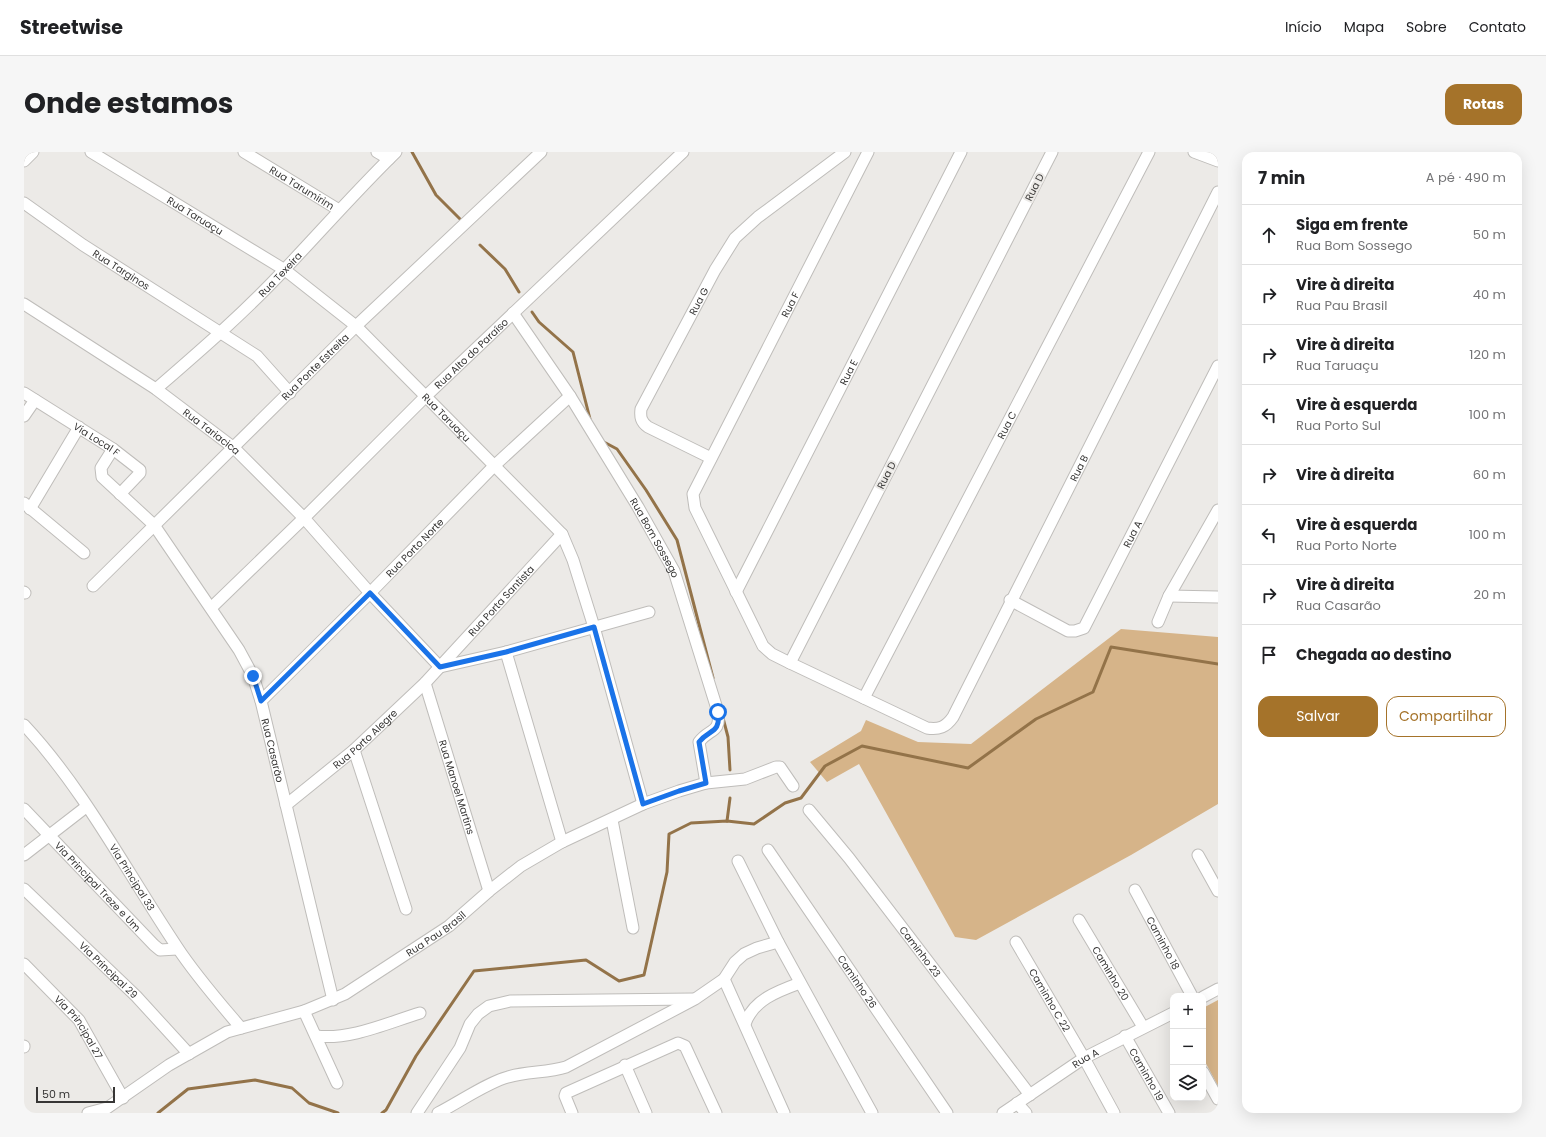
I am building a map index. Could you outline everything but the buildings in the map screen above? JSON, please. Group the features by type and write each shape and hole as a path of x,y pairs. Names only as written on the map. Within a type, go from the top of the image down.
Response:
{"street":[{"path":"24,161 33,152"},
{"name":"Rua Taruaçu","path":"91,152 285,270 356,326 562,534 573,560 594,627 643,804"},
{"name":"Rua Tarumirim","path":"244,152 339,210"},
{"path":"377,152 392,155"},
{"name":"Rua Alto do Paraíso","path":"211,608 304,518 426,396 683,152"},
{"name":"Rua G","path":"711,458 648,427 642,422 640,415 641,409 731,242 742,230 758,217 845,152"},
{"name":"Rua F","path":"711,458 868,152"},
{"name":"Rua E","path":"736,592 961,152"},
{"name":"Rua D","path":"790,663 1052,152"},
{"name":"Rua C","path":"864,698 1149,152"},
{"path":"1194,152 1218,161"},
{"name":"Rua Ponte Estreita","path":"93,586 290,393 356,326 536,153"},
{"name":"Rua Texeira","path":"156,389 221,332 285,270 339,210 392,155"},
{"name":"Rua B","path":"864,698 927,728 944,727 953,717 1010,600 1218,192"},
{"name":"Rua Targinos","path":"24,203 143,284 221,332 263,361 290,393"},
{"name":"Rua Tariacica","path":"24,304 156,389 234,448 304,518 370,593 440,667"},
{"name":"Rua Bom Sossego","path":"512,313 570,396 638,507 679,585 718,712 719,722 717,728 699,742 706,783"},
{"name":"Rua A","path":"1010,600 1068,631 1075,632 1084,628 1218,366"},
{"name":"Via Local F","path":"24,393 113,449 140,472 120,494"},
{"name":"Rua Porto Norte","path":"261,701 370,593 494,466 570,396"},
{"path":"24,416 35,400"},
{"path":"78,427 27,506 84,553"},
{"name":"Rua Casarão","path":"113,449 101,466 101,473 104,478 154,526 247,663 256,685 333,1000"},
{"path":"711,458 695,487 693,501 763,646 772,654 822,680 864,698"},
{"path":"1158,622 1170,596 1218,510"},
{"name":"Rua Porta Santista","path":"440,667 562,534"},
{"path":"1170,596 1218,598"},
{"path":"440,667 506,652 648,612"},
{"path":"506,652 562,842"},
{"name":"Rua Porto Alegre","path":"286,805 354,750 440,667"},
{"name":"Rua Manoel Martins","path":"425,683 489,891"},
{"name":"Via Principal 33","path":"24,725 58,766 177,949 214,997 241,1028"},
{"path":"354,750 406,910"},
{"name":"Rua Pau Brasil","path":"88,1113 107,1108 169,1065 190,1054 214,1038 241,1028 304,1012 333,1000 449,926 489,891 521,866 562,842 612,820 643,804 706,783 745,779 776,767 780,767 793,786"},
{"path":"24,855 49,834 86,807"},
{"name":"Via Principal Treze e Um","path":"24,809 154,945 160,950 177,949"},
{"name":"Caminho 23","path":"810,810 849,858 1030,1095"},
{"path":"612,820 633,928"},
{"name":"Caminho 26","path":"768,850 947,1113"},
{"path":"1198,855 1218,891"},
{"path":"738,861 778,942 872,1113"},
{"name":"Via Principal 29","path":"24,889 136,996 190,1054"},
{"name":"Caminho 18","path":"1135,890 1190,993"},
{"name":"Caminho 20","path":"1079,920 1143,1027"},
{"path":"438,1113 506,1077 528,1072 551,1071 566,1067 695,999 724,979 735,962 744,954 757,948 778,942"},
{"name":"Caminho C 22","path":"1016,942 1084,1058 1114,1113"},
{"name":"Via Principal 27","path":"24,964 79,1020 123,1098"},
{"path":"724,979 784,1113"},
{"path":"745,1024 748,1016 758,1003 771,995 800,983"},
{"path":"1206,995 1218,989"},
{"path":"417,1113 460,1048 470,1024 478,1014 489,1006 510,1001 695,999"},
{"path":"304,1012 337,1083"},
{"path":"316,1036 329,1037 357,1032 420,1013"},
{"name":"Rua A","path":"1003,1113 1084,1058 1143,1027 1170,1016"},
{"name":"Caminho 19","path":"1125,1036 1169,1113"},
{"path":"572,1113 565,1096 566,1093 625,1065 678,1043 682,1044 716,1113"},
{"path":"625,1065 646,1113"},
{"path":"1206,1077 1218,1099"},
{"path":"1017,1103 1026,1113"}],"shaded area":[{"path":"1121,629 1218,637 1218,804 1131,855 976,940 955,937 859,764 827,782 810,762 861,731 866,720 918,742 971,744"},
{"path":"1218,1000 1218,1086 1206,1064 1206,1006"}],"waterway":[{"path":"412,152 436,195 462,221"},
{"path":"480,245 505,269 519,292"},
{"path":"532,312 539,322 573,352 590,419"},
{"path":"602,441 617,449 646,490 677,540 713,678"},
{"path":"382,1113 386,1110 416,1056 474,971 586,960 619,981 644,975 667,872 669,834 691,823 727,821 754,824 785,803 801,798 825,766 862,746 968,768 1036,719 1093,692 1111,647 1218,664"},
{"path":"723,718 728,737 730,770"},
{"path":"727,821 730,798"},
{"path":"158,1113 188,1089 255,1080 292,1088 309,1103 338,1113"}],"route":[{"path":"253,676 261,701 370,593 440,667 506,652 594,627 643,804 706,783 699,742 717,728 719,722 718,712"}]}
